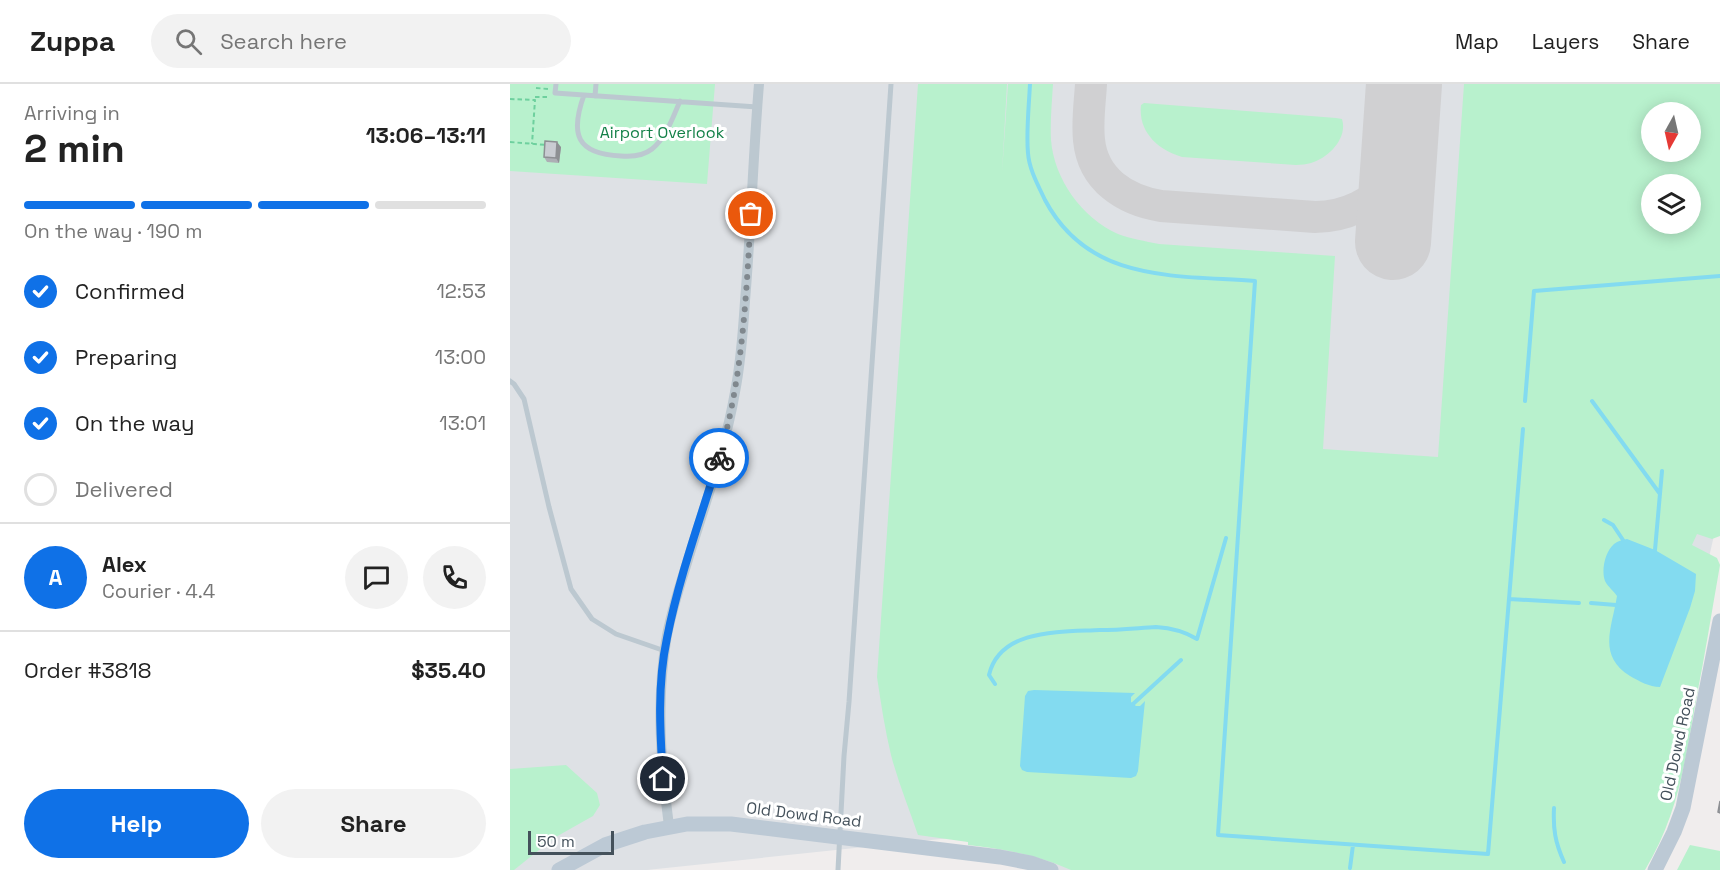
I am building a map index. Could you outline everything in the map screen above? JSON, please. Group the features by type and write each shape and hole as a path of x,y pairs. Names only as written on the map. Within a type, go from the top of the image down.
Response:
{"street":[{"path":"669,826 660,735 660,694 665,651 677,596 724,441 735,393 742,347 759,84"},
{"name":"Old Dowd Road","path":"1655,870 1683,808 1720,621"},
{"name":"Old Dowd Road","path":"558,870 605,845 645,832 687,824 731,824 1000,857 1031,863 1051,870"}],"lane":[{"path":"595,96 596,84"},
{"path":"838,870 891,84"},
{"path":"556,89 595,96 757,106"},
{"path":"584,95 578,116 578,136 584,146 595,153 607,156 642,155 652,149 671,122 680,101"},
{"path":"510,381 524,399 571,589 592,619 616,634 665,651"}],"path":[{"path":"535,97 551,98 556,89 536,88"},
{"path":"510,99 535,100 532,144"},
{"path":"510,142 554,145"}],"shaded area":[{"path":"510,84 1720,84 1720,509 1662,764 1632,870 1043,870 969,836 647,870 510,870"}],"green space":[{"name":"Airport Overlook","path":"510,84 715,84 707,184 510,171"},
{"path":"918,84 1007,84 1002,173 1008,84 1053,84 1051,140 1053,155 1064,183 1082,208 1105,227 1118,234 1159,244 1335,256 1323,449 1438,457 1464,84 1720,84 1720,536 1712,539 1697,534 1692,545 1717,558 1720,565 1679,788 1665,829 1645,870 1071,870 1021,853 918,835 900,785 885,726 877,677"},
{"path":"1144,103 1336,118 1342,119 1343,126 1340,140 1330,152 1311,163 1296,165 1182,157 1158,145 1146,131 1141,115 1141,105"},
{"path":"566,765 597,793 600,805 593,816 554,838 514,870 510,870 510,769"},
{"path":"1690,845 1720,851 1720,870 1677,870"}],"water":[{"path":"1627,539 1655,550 1696,574 1695,591 1690,608 1660,687 1648,685 1630,676 1613,659 1610,650 1610,630 1617,596 1605,581 1604,567 1611,547"},
{"path":"1028,691 1135,693 1131,697 1131,702 1136,706 1140,706 1145,701 1136,776 1131,778 1022,770 1020,766 1025,696"}],"building":[{"path":"545,141 557,142 556,158 544,157"}],"waterway":[{"path":"1030,84 1027,145 1032,171 1045,200 1063,227 1085,247 1109,261 1165,275 1255,281 1218,835 1488,854 1523,429"},
{"path":"1525,401 1534,291 1720,276"},
{"path":"1592,401 1660,494"},
{"path":"1655,550 1662,471"},
{"path":"1604,520 1613,525 1623,540"},
{"path":"995,684 989,675 995,660 1006,648 1034,636 1068,631 1156,627 1178,630 1197,639 1226,538"},
{"path":"1509,599 1579,603"},
{"path":"1591,603 1616,605"},
{"path":"1133,704 1181,660"},
{"path":"1554,808 1555,835 1564,862"},
{"path":"1350,868 1353,845"}],"taxiway":[{"path":"1091,84 1088,133 1097,166 1104,177 1123,193 1161,206 1315,217 1337,215 1358,207 1377,195 1391,177 1399,150"}],"runway":[{"path":"1393,242 1404,84"}],"way so far":[{"path":"719,458 735,393 742,347 751,214"}],"route":[{"path":"663,779 660,694 666,640 719,458"}]}
